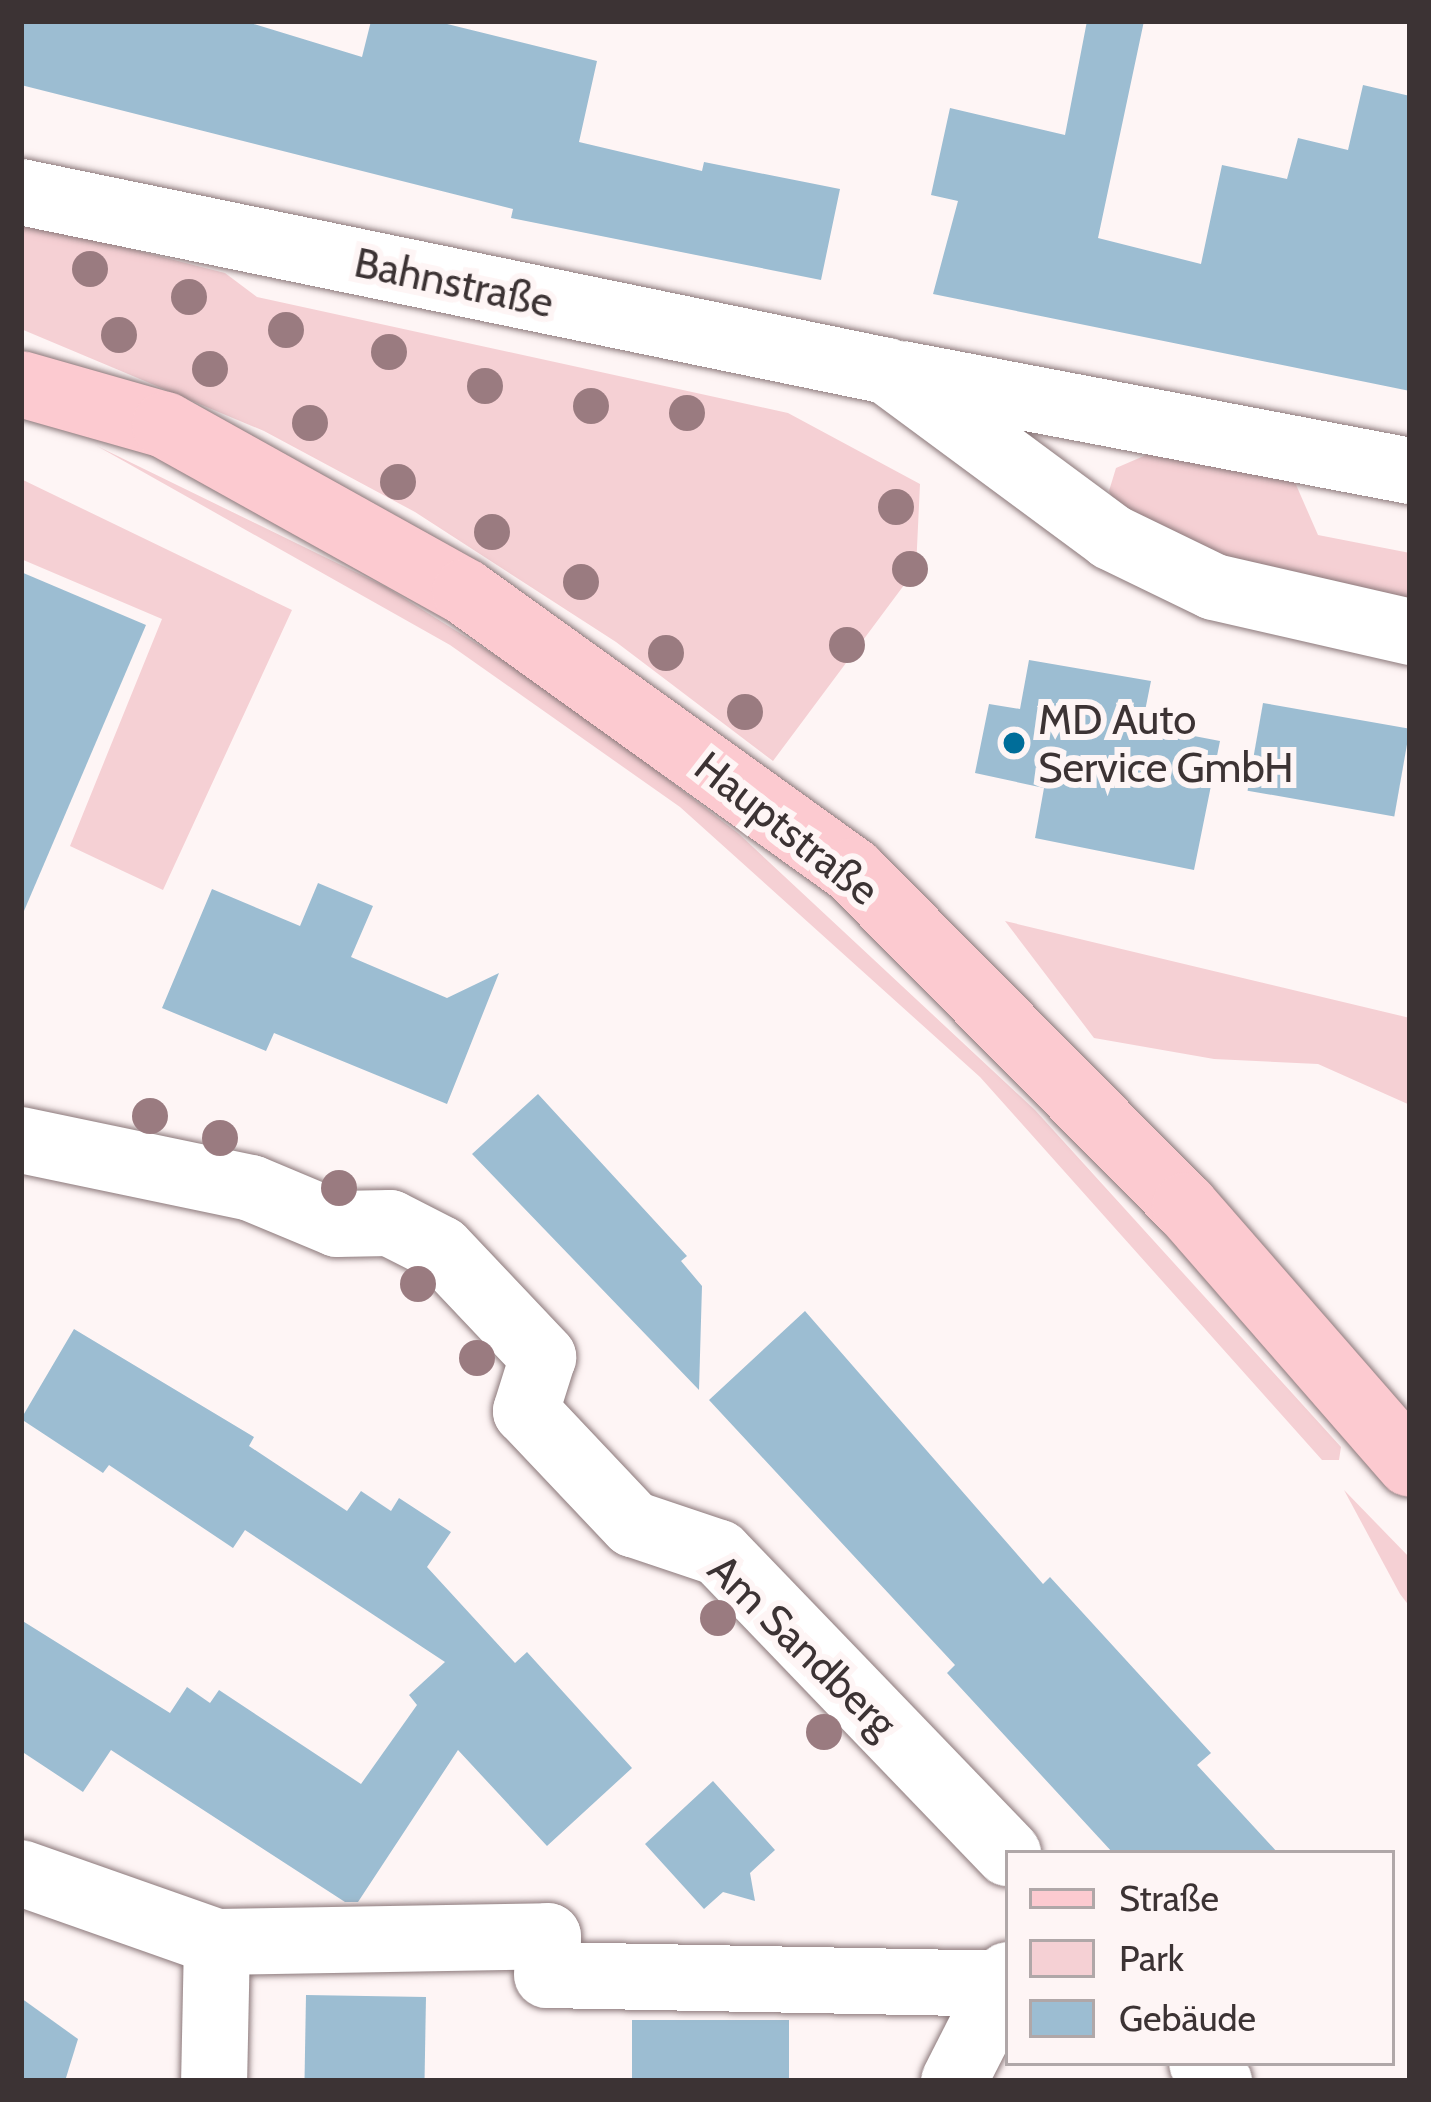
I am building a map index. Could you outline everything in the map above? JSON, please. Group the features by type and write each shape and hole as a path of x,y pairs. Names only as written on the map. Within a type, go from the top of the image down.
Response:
{"main road":[{"name":"Hauptstraße","path":"21,384 165,425 465,592 853,871 1185,1206 1410,1464"}],"street":[{"name":"Bahnstraße","path":"21,192 887,371 1410,471"},
{"name":"Bahnstraße","path":"887,371 1111,537 1214,586 1410,632"},
{"name":"Am Sandberg","path":"21,1140 251,1188 337,1224 390,1223 442,1249 543,1358 526,1411 633,1523 719,1553 1005,1850"},
{"path":"21,1873 218,1942 548,1936 548,1975 1002,1980 954,2081"},
{"path":"214,2081 218,1942"}],"green space":[{"path":"21,221 225,273 257,297 788,413 920,484 916,569 773,761 616,642 415,512 264,431 21,329"},
{"path":"97,446 386,587 554,692 739,834 1035,1110 1341,1447 1339,1460 1322,1460 980,1077 680,807 450,645"},
{"path":"1167,446 1290,471 1318,535 1410,553 1410,610 1210,558 1118,511 1109,491 1116,468"},
{"path":"21,479 292,610 163,890 70,846 162,619 21,559"},
{"path":"1005,921 1410,1018 1410,1105 1318,1064 1214,1059 1094,1038"},
{"path":"1344,1490 1410,1558 1410,1607 1400,1594"}],"building":[{"path":"21,21 244,21 362,57 371,21 435,21 597,61 579,142 702,171 704,162 840,189 821,280 511,218 513,209 21,85"},
{"path":"1087,21 1144,21 1098,238 1201,264 1222,165 1287,179 1298,138 1348,150 1363,85 1410,96 1410,391 933,294 958,201 931,195 950,108 1065,135"},
{"path":"21,572 146,625 21,918"},
{"path":"1029,660 1151,681 1142,726 1220,741 1194,870 1035,838 1044,788 975,773 989,704 1020,709"},
{"path":"1263,703 1410,729 1394,817 1248,791"},
{"path":"318,883 373,906 351,957 447,998 499,973 447,1104 274,1033 266,1051 162,1008 212,889 300,926"},
{"path":"538,1094 687,1256 681,1261 702,1286 699,1390 472,1154"},
{"path":"805,1311 1043,1584 1050,1577 1211,1753 1197,1765 1275,1850 1110,1850 947,1673 955,1665 709,1400"},
{"path":"74,1329 254,1437 249,1446 347,1511 361,1491 391,1511 399,1498 451,1532 427,1567 515,1663 527,1652 632,1768 547,1846 458,1750 358,1902 345,1902 111,1750 83,1792 21,1751 21,1620 170,1713 187,1687 210,1703 219,1690 361,1784 417,1705 409,1695 445,1662 245,1530 233,1548 109,1465 103,1473 21,1419"},
{"path":"713,1781 775,1850 750,1873 755,1901 723,1892 704,1909 645,1844"},
{"path":"306,1995 426,1997 425,2081 304,2081"},
{"path":"21,1998 78,2039 65,2081 21,2081"},
{"path":"632,2020 789,2020 789,2081 632,2081"}],"place":[{"name":"MD Auto Service GmbH","path":"1014,743"}]}
